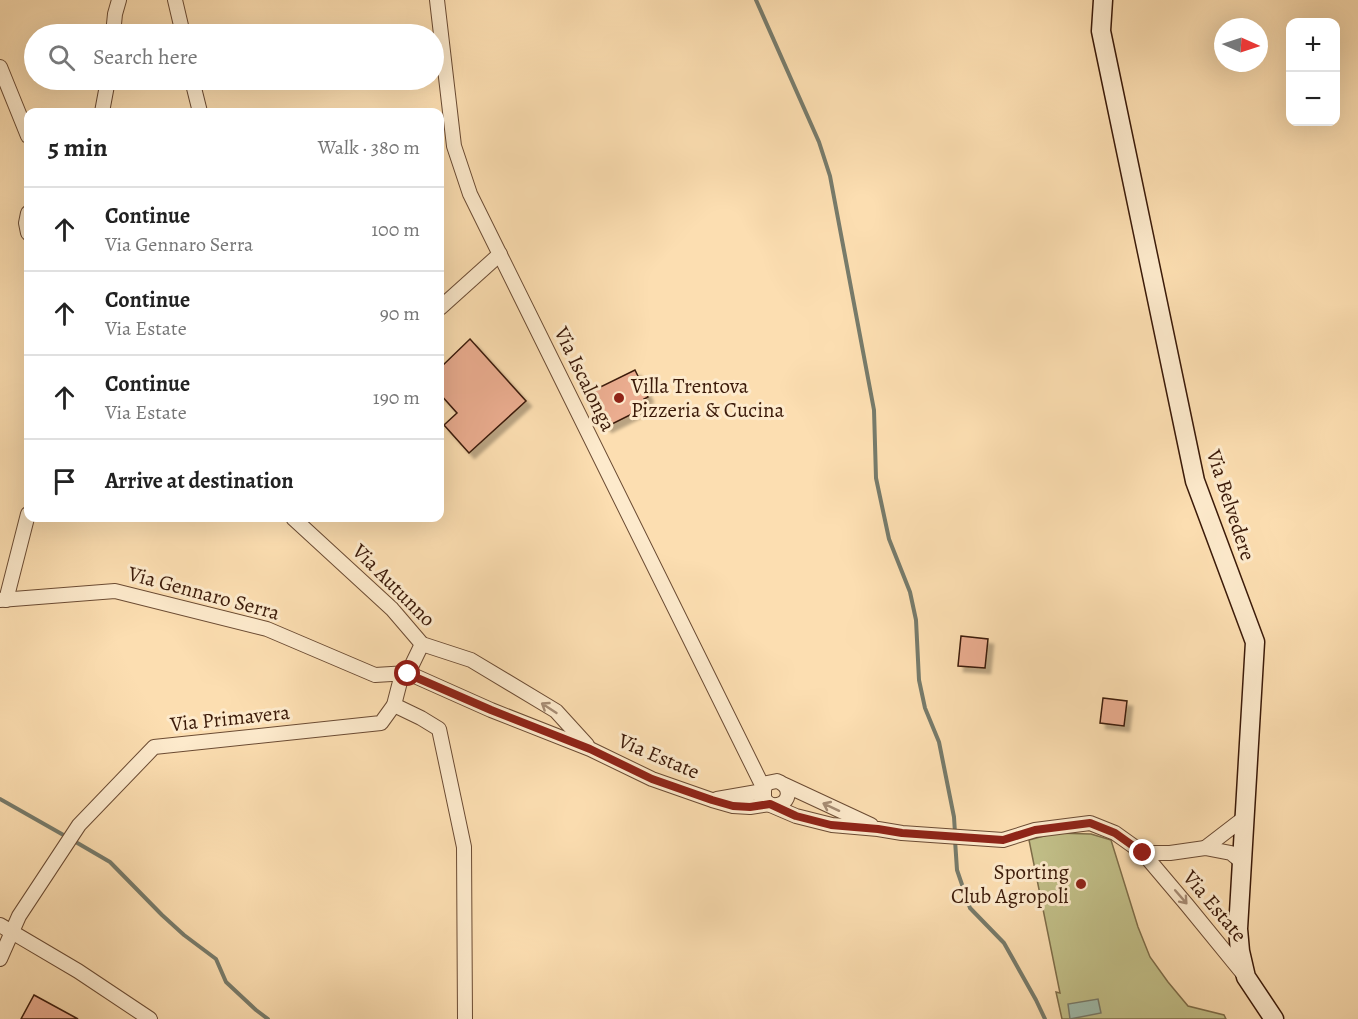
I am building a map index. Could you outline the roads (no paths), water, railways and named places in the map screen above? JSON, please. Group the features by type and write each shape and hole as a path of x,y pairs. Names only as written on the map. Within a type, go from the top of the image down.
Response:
{"street":[{"path":"114,24 119,0"},
{"path":"175,0 181,24"},
{"name":"Via Iscalonga","path":"437,0 440,24"},
{"name":"Via Belvedere","path":"1103,0 1101,31 1195,482 1255,642 1238,928 1246,978 1274,1019"},
{"name":"Via Iscalonga","path":"444,60 454,146 470,194 763,790"},
{"path":"0,67 24,126"},
{"path":"103,108 106,90"},
{"path":"194,90 199,108"},
{"path":"444,304 500,254"},
{"path":"3,600 26,522"},
{"name":"Via Autunno","path":"298,522 392,609 422,644 471,660 556,711 590,749"},
{"name":"Via Gennaro Serra","path":"3,600 115,591 267,629 375,675 405,674 590,749"},
{"path":"422,644 405,674 394,705 439,729 464,847 465,1019"},
{"name":"Via Primavera","path":"0,959 19,916 76,830 154,747 381,723 394,705"},
{"name":"Via Estate","path":"590,749 652,779 712,800 733,806 770,805 796,816 831,825 902,833 1003,840 1035,830 1090,823 1115,833 1143,853 1246,978"},
{"name":"Via Iscalonga","path":"749,761 781,783"},
{"path":"767,783 781,783 788,792 786,800 779,805 770,805 764,798 763,790 767,783"},
{"name":"Via Estate","path":"781,783 878,829"},
{"name":"Via Estate","path":"712,800 763,790"},
{"path":"1205,848 1244,818"},
{"path":"1143,853 1170,853 1205,848 1231,853 1242,862"},
{"path":"0,925 78,971 150,1019"}],"waterway":[{"path":"756,0 819,142 830,176 874,410 876,478 889,539 910,592 916,620 919,680 925,708 939,742 955,833"},
{"path":"0,799 67,837"},
{"path":"955,840 957,870 970,908 1004,943 1045,1019"},
{"path":"74,841 110,862 162,915 216,959 226,982 268,1019"}],"place":[{"name":"Villa Trentova Pizzeria & Cucina","path":"619,398"},
{"name":"Sporting Club Agropoli","path":"1081,884"}]}
